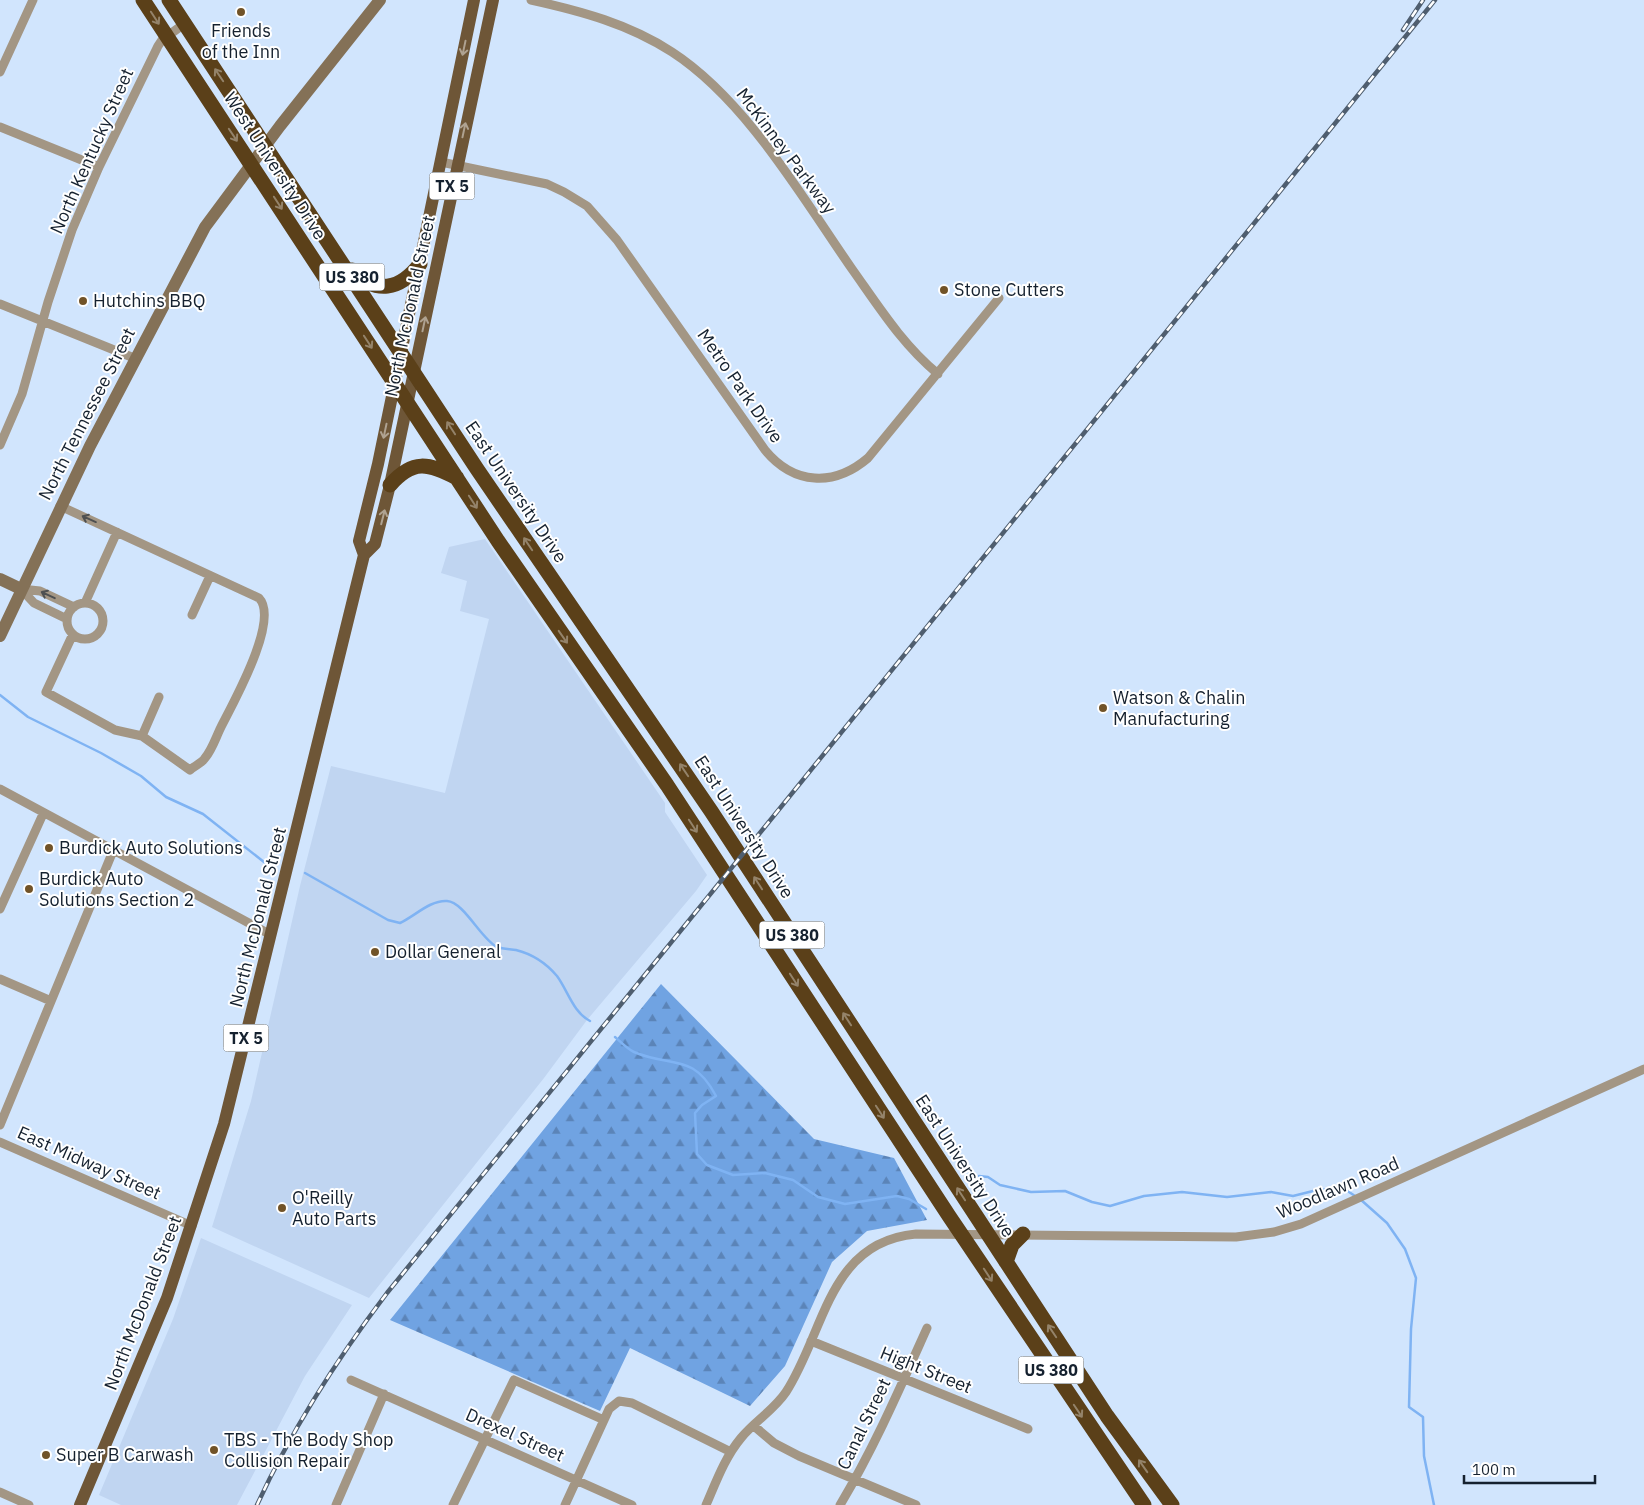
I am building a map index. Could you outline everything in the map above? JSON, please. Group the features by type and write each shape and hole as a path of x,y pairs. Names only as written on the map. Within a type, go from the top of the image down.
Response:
{"highway":[{"name":"West University Drive","path":"143,0 408,403"},
{"name":"West University Drive","path":"169,0 414,372"},
{"path":"335,252 362,279 378,285 393,286 403,282 420,264"},
{"name":"East University Drive","path":"414,372 555,584 676,758 1107,1416 1172,1505"},
{"name":"US 380","path":"408,403 535,597 667,785 1061,1386 1144,1505"},
{"path":"390,485 402,473 422,465 435,467 458,478"},
{"path":"535,597 555,584"},
{"path":"854,1072 873,1060"},
{"path":"1006,1262 1012,1245 1022,1234"},
{"path":"1061,1386 1081,1374"}],"main road":[{"name":"North McDonald Street","path":"364,556 359,541 373,487 402,352 474,0"},
{"name":"North McDonald Street","path":"80,1505 164,1306 192,1226 234,1088 364,556 375,544 390,485 493,0"}],"street":[{"path":"0,72 33,0"},
{"name":"North Tennessee Street","path":"0,636 60,506 134,358 205,227 251,162 380,0"},
{"name":"McKinney Parkway","path":"531,0 576,10 634,31 672,52 713,84 753,129 901,339 938,374"},
{"name":"North Kentucky Street","path":"0,445 22,394 42,322 72,230 99,167 158,46 167,36 184,24"},
{"path":"0,127 99,167"},
{"name":"Metro Park Drive","path":"441,162 547,184 587,206 617,240 764,450 777,463 791,472 808,477 827,478 853,470 874,452 999,298"},
{"path":"0,304 134,358"},
{"path":"60,506 259,598 264,604 265,614 258,648 238,694 205,759 190,770 142,736 115,730 62,703 46,692 72,634"},
{"path":"67,620 74,608 85,603 117,532"},
{"path":"192,615 210,576"},
{"path":"0,578 21,589 34,603 67,620 72,634 89,639 99,633 103,622 100,611 96,607 85,603"},
{"path":"21,589 40,591 74,608"},
{"path":"142,736 159,697"},
{"path":"0,789 43,814 271,935"},
{"path":"0,910 43,814"},
{"path":"0,1125 113,851"},
{"path":"0,978 51,1001"},
{"name":"Woodlawn Road","path":"706,1505 731,1452 742,1436 784,1394 841,1278 854,1261 883,1242 902,1236 962,1234 1222,1237 1274,1232 1301,1224 1644,1069"},
{"name":"East Midway Street","path":"0,1142 192,1226"},
{"name":"Canal Street","path":"840,1505 856,1480 927,1328"},
{"name":"Hight Street","path":"811,1341 1028,1429"},
{"name":"Drexel Street","path":"351,1380 632,1505"},
{"path":"453,1505 514,1380 604,1420"},
{"path":"336,1505 384,1394"},
{"path":"565,1505 613,1404 625,1401 731,1452"},
{"path":"754,1426 774,1443 790,1452 916,1505"},
{"path":"0,1492 29,1505"}],"shaded area":[{"path":"485,539 665,803 665,812 707,875 696,891 587,1020 544,1078 369,1298 212,1227 251,1101 300,886 331,766 445,793 489,619 460,611 467,581 441,573 449,547"},
{"path":"201,1238 352,1305 305,1376 237,1505 121,1505 99,1495 173,1319"}],"green space":[{"path":"661,984 814,1139 894,1158 927,1220 867,1231 832,1262 785,1366 750,1406 630,1348 600,1411 390,1320"}],"waterway":[{"path":"0,695 28,717 101,753 141,776 166,797 203,814 269,866"},
{"path":"305,873 388,920 400,923 435,903 441,901 453,903 460,907 491,943 497,947 528,954 548,967 557,976 579,1012 590,1021"},
{"path":"615,1037 634,1052 690,1067 707,1082 716,1096 702,1105 695,1113 697,1154 707,1165 733,1175 765,1173 793,1180 818,1197 845,1204 897,1196 909,1199 926,1209"},
{"path":"979,1176 988,1177 1000,1185 1031,1192 1065,1191 1092,1202 1110,1206 1144,1196 1182,1192 1227,1197 1271,1192 1293,1196 1317,1190 1343,1188 1355,1196"},
{"path":"1360,1199 1387,1223 1405,1249 1416,1278 1411,1329 1409,1407 1423,1417 1424,1456 1434,1505"}],"railway":[{"path":"1403,30 1423,0"},
{"path":"257,1505 285,1449 316,1395 387,1293 1435,0"}],"place":[{"name":"Friends of the Inn","path":"241,12"},
{"name":"Stone Cutters","path":"944,290"},
{"name":"Hutchins BBQ","path":"83,301"},
{"name":"Watson & Chalin Manufacturing","path":"1103,708"},
{"name":"Burdick Auto Solutions","path":"49,848"},
{"name":"Burdick Auto Solutions Section 2","path":"29,889"},
{"name":"Dollar General","path":"375,952"},
{"name":"O'Reilly Auto Parts","path":"282,1208"},
{"name":"TBS - The Body Shop Collision Repair","path":"214,1450"},
{"name":"Super B Carwash","path":"46,1455"}]}
